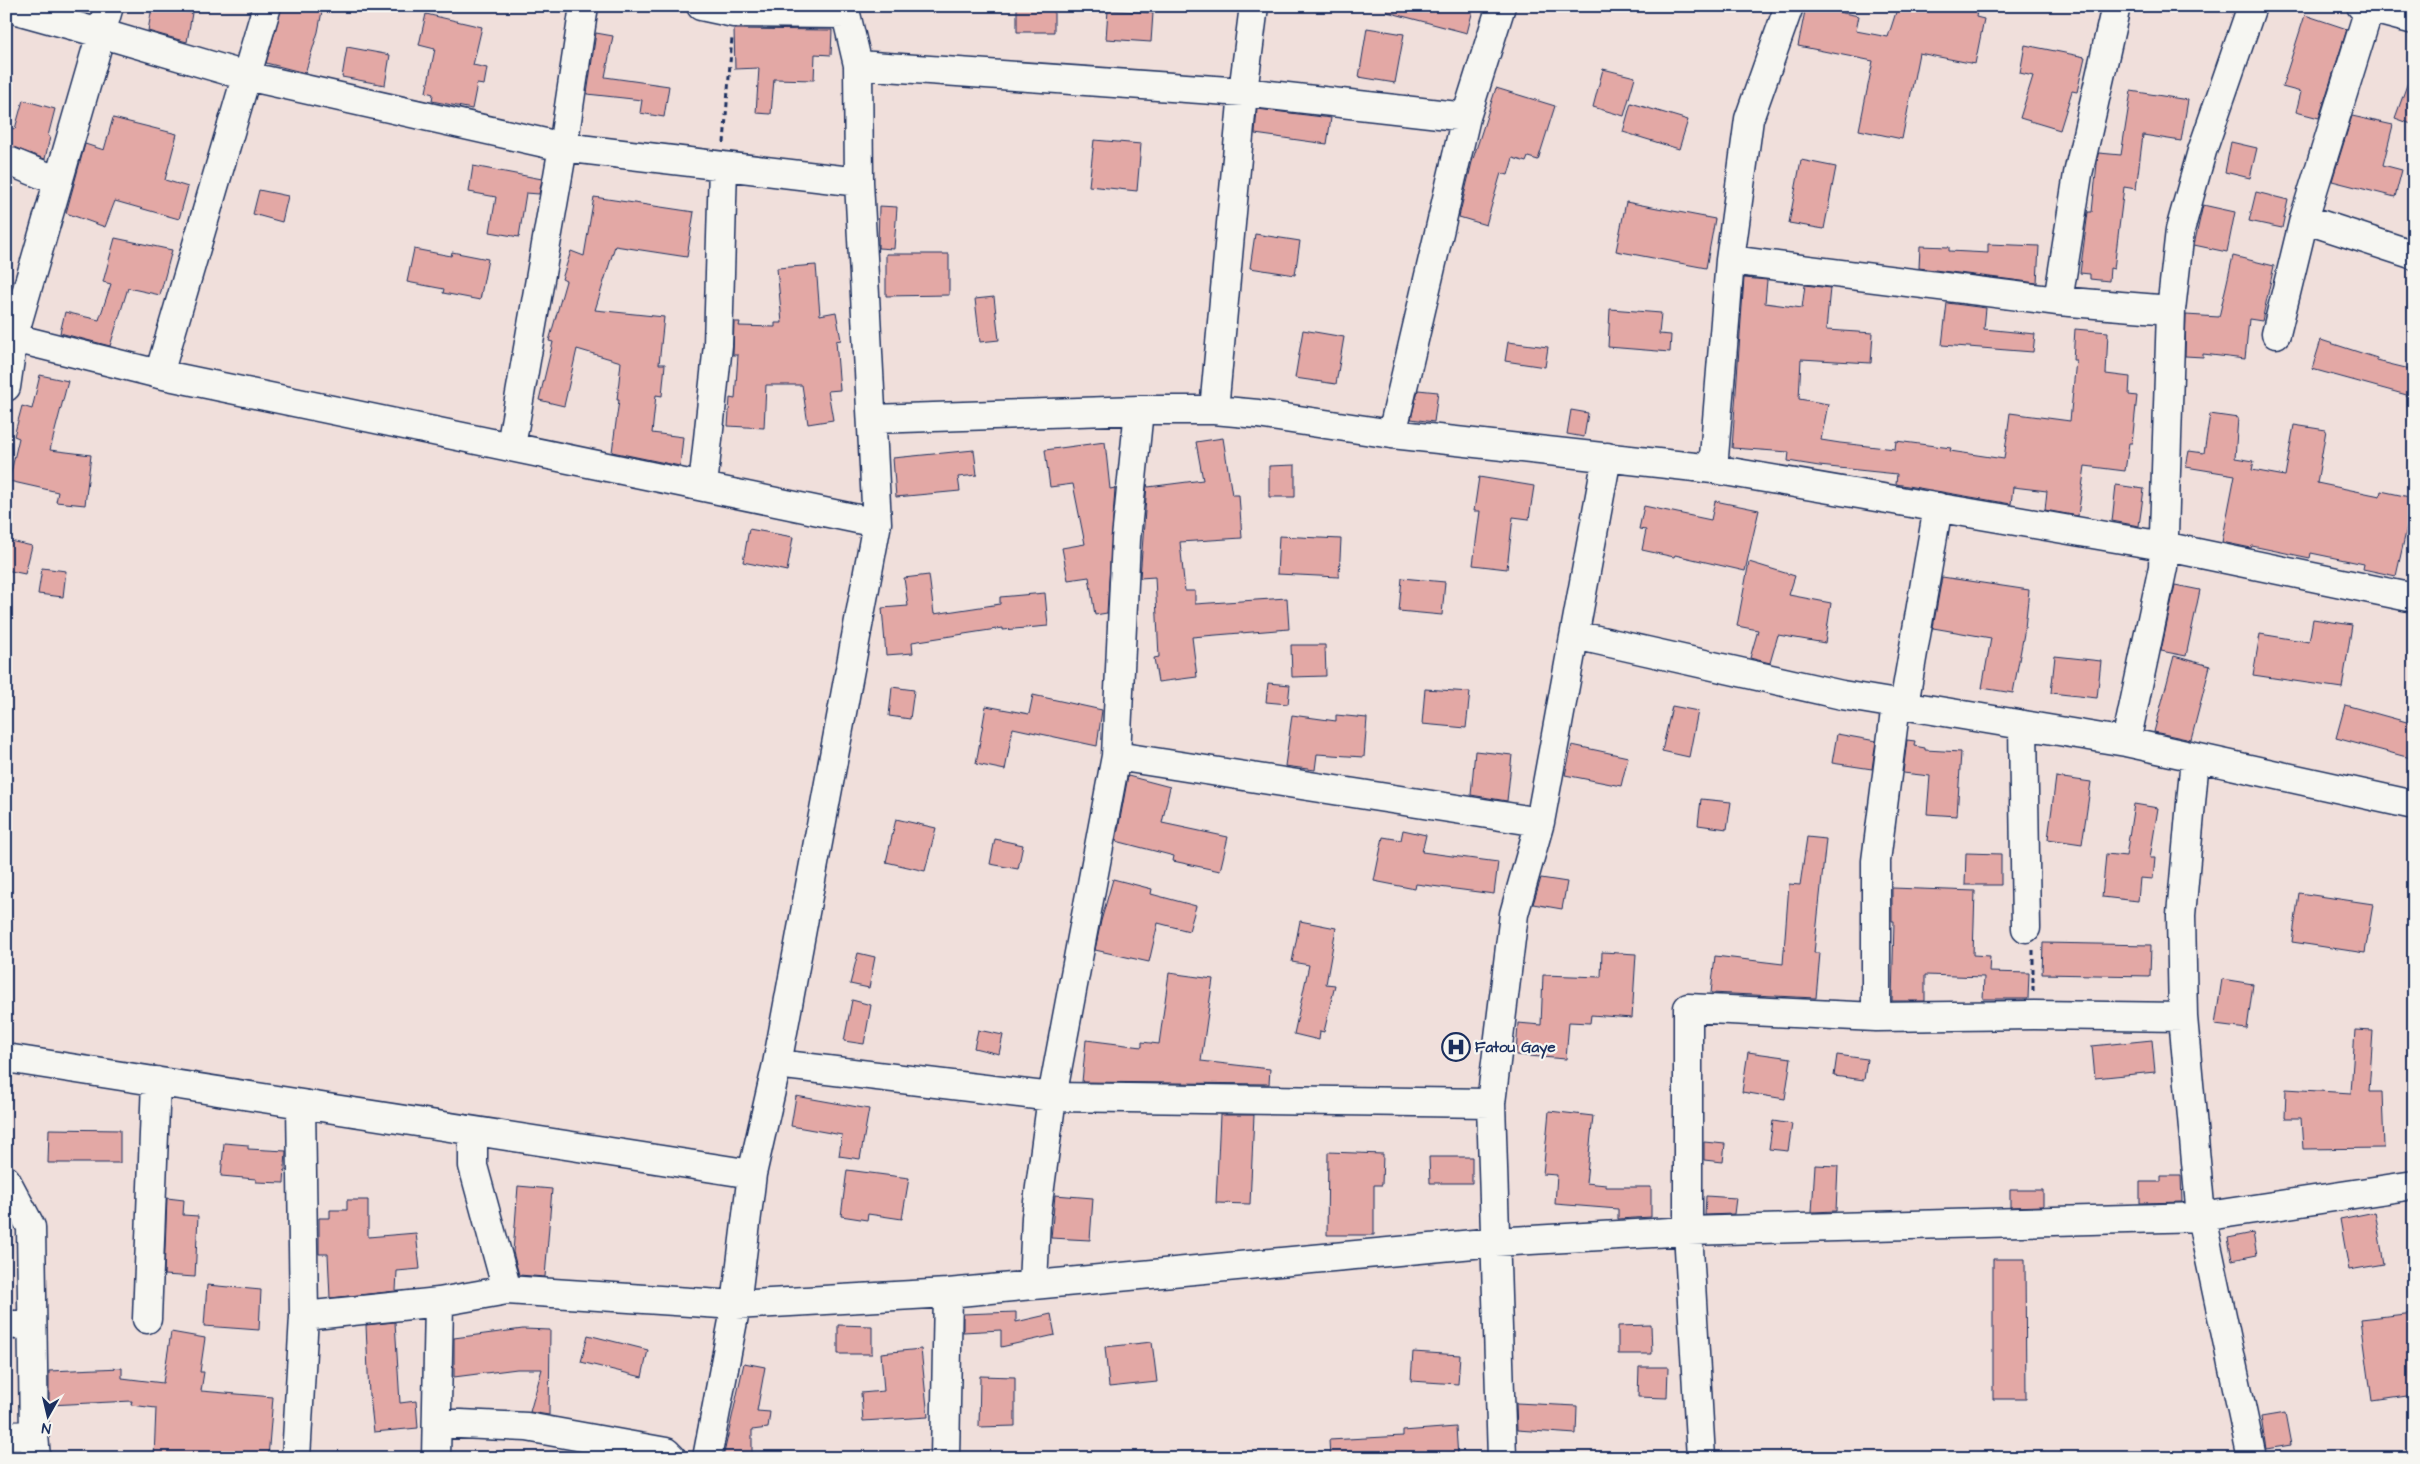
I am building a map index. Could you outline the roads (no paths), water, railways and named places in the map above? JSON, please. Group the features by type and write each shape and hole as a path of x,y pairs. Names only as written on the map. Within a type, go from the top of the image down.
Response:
{"street":[{"path":"6,387 10,337 58,182 109,6"},
{"path":"159,374 267,6"},
{"path":"511,446 564,147 584,6"},
{"path":"701,6 734,13 846,10 858,65 859,182 877,522 777,1064 752,1174 736,1305 707,1458"},
{"path":"1214,410 1243,92 1254,6"},
{"path":"1392,434 1466,117 1501,6"},
{"path":"1713,469 1730,260 1749,119 1789,6"},
{"path":"2058,301 2078,174 2116,6"},
{"path":"2126,742 2163,567 2171,310 2180,230 2202,151 2252,6"},
{"path":"6,7 100,32 246,76 564,147 859,182"},
{"path":"2276,334 2304,219 2367,7 2414,20"},
{"path":"858,65 1243,92 1466,117"},
{"path":"6,160 58,182"},
{"path":"703,486 718,345 723,166"},
{"path":"2304,219 2414,255"},
{"path":"1730,260 2058,301 2171,310"},
{"path":"10,337 159,374 877,522"},
{"path":"873,419 1139,410 1214,410 1258,414 1392,434 1713,469 2163,546 2414,598"},
{"path":"1033,1285 1036,1217 1052,1097 1116,756 1126,539 1139,410"},
{"path":"1502,1458 1491,1103 1514,914 1540,822 1607,457"},
{"path":"1876,1017 1876,861 1900,704 1938,507"},
{"path":"1575,635 1842,694 2126,742 2414,805"},
{"path":"2023,725 2026,928"},
{"path":"1116,756 1540,822"},
{"path":"2195,758 2181,915 2183,1017 2201,1217 2252,1458"},
{"path":"1701,1458 1688,1231 1688,1008 1876,1017 2034,1014 2183,1017"},
{"path":"6,1058 752,1174"},
{"path":"777,1064 1052,1097 1491,1103"},
{"path":"147,1319 156,1081"},
{"path":"296,1458 304,1316 301,1104"},
{"path":"473,1131 473,1166 507,1290"},
{"path":"6,1180 31,1227 19,1325 35,1446 6,1436"},
{"path":"304,1316 438,1302 507,1290 736,1305 1033,1285 1495,1242 1688,1231 2201,1217 2414,1185"},
{"path":"945,1458 948,1292"},
{"path":"436,1458 438,1423 438,1302"},
{"path":"438,1423 527,1427 666,1452 672,1458"}],"place":[{"name":"Fatou Gaye","path":"1456,1047"}]}
